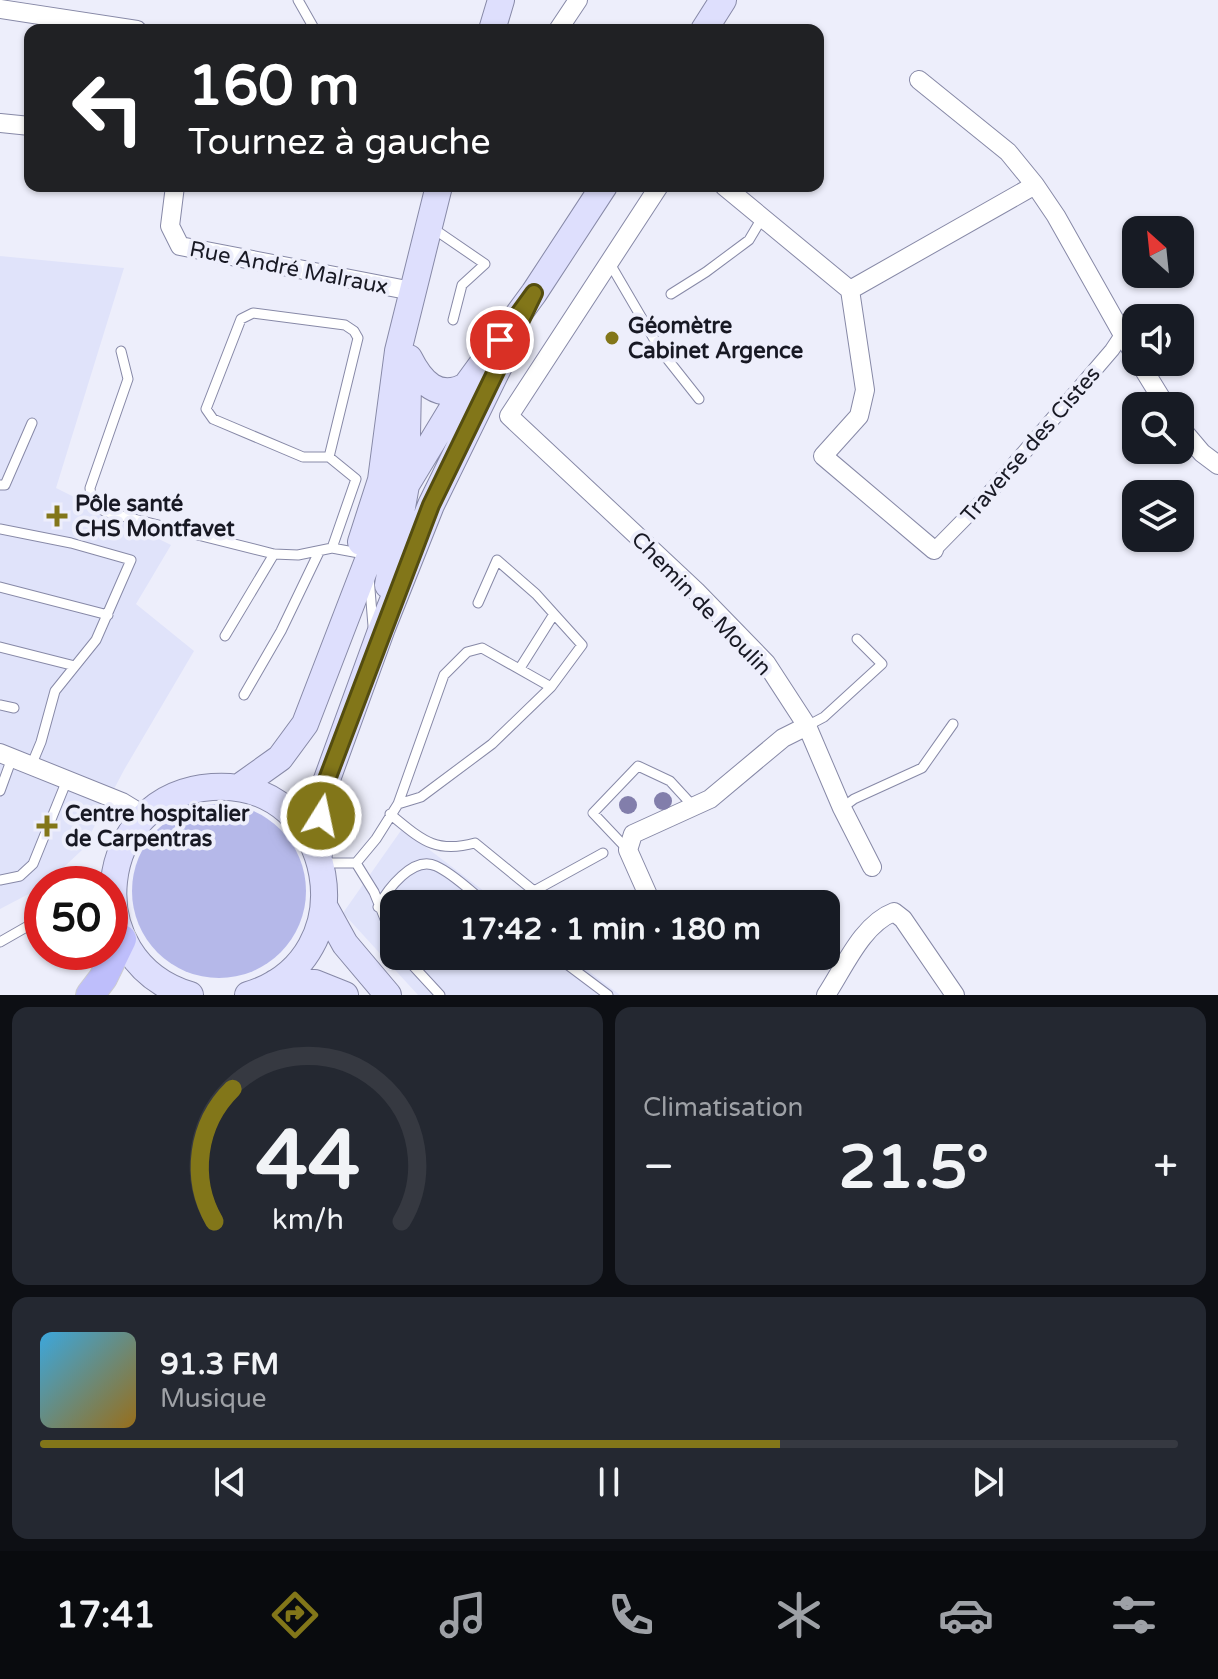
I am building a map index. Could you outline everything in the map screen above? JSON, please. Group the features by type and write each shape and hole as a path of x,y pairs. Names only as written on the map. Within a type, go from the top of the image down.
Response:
{"main road":[{"path":"494,24 501,0"},
{"path":"708,24 723,0"},
{"path":"238,788 270,767 294,742 305,724 318,687 352,554 381,480 398,351 437,192"},
{"path":"352,554 406,485 466,386 534,293 600,192"},
{"path":"382,628 406,485 412,291"},
{"path":"248,995 275,983 299,963 316,937 324,906 325,884 320,860 326,782 431,505 534,293"},
{"path":"409,358 416,373 428,385 453,393 466,386"},
{"path":"116,866 130,835 145,816 165,801 188,791 213,787 238,788 265,797 288,812 307,833 320,860"},
{"path":"324,906 345,944 388,995"},
{"path":"128,948 155,979 183,994"},
{"path":"90,995 107,970"},
{"path":"275,983 315,983 345,995"}],"street":[{"path":"562,24 578,0"},
{"path":"0,9 98,24"},
{"path":"919,80 1008,152 1035,185 1056,216 1122,335"},
{"path":"0,123 24,125"},
{"path":"850,290 1035,185"},
{"name":"Rue André Malraux","path":"174,192 170,226 180,246 412,291"},
{"path":"609,262 655,192"},
{"path":"731,192 850,290 865,390 859,416 823,456 934,550"},
{"name":"Chemin de Moulin","path":"609,262 509,416 696,591 766,663 807,726 842,808 872,867"},
{"name":"Traverse des Cistes","path":"934,550 986,497 1122,335"},
{"path":"1194,444 1218,465"},
{"path":"646,890 628,850 633,834 710,799 783,738 807,726"},
{"path":"6,755 122,802 145,816"},
{"path":"826,995 871,926 894,912 903,919 955,995"}],"lane":[{"path":"298,0 312,24"},
{"path":"671,294 749,240 762,218"},
{"path":"428,225 485,264 462,285 453,320"},
{"path":"609,262 661,351 699,399"},
{"path":"329,457 358,338 354,331 345,325 253,313 241,319 206,409 213,419 303,457 329,457 356,479 352,554 372,598 374,653"},
{"path":"121,351 128,379 90,488 92,504 106,512 274,554 352,554"},
{"path":"0,485 5,485 12,475 32,423"},
{"path":"0,529 71,543 131,560 96,640 55,691 31,766"},
{"path":"244,695 281,631 319,552"},
{"path":"225,636 274,554"},
{"path":"398,804 421,797 492,744 551,687 582,645 536,594 497,560 478,603"},
{"path":"0,587 108,615"},
{"path":"520,668 554,614"},
{"path":"807,726 824,717 882,664 857,639"},
{"path":"0,647 75,666"},
{"path":"356,863 398,804 444,675 467,652 482,648 551,687"},
{"path":"0,705 14,708"},
{"path":"842,808 854,799 922,768 953,724"},
{"path":"0,791 6,755"},
{"path":"628,850 593,813 638,766 670,781 693,806"},
{"path":"0,880 20,876 33,864 67,780"},
{"path":"390,814 424,843 452,849 475,843 534,891 603,853"},
{"path":"320,860 356,863"},
{"path":"356,863 374,892 380,911"},
{"path":"388,890 404,874 422,864 434,864 468,890"},
{"path":"378,907 380,903"},
{"path":"0,942 24,928"},
{"path":"417,970 440,995"},
{"path":"575,970 608,995"}],"shaded area":[{"name":"Pôle santé CHS Montfavet","path":"0,256 124,268 56,488 171,545 136,604 194,651 124,770 82,850 65,866 24,866 24,896 0,909"},
{"path":"219,804 252,810 281,829 300,858 306,891 300,924 281,953 252,972 219,978 186,972 157,953 138,924 132,891 138,858 157,829 186,810"},
{"path":"402,829 483,890 380,890 380,953 343,913"},
{"path":"395,970 587,970 620,995 418,995"}],"place":[{"name":"Géomètre Cabinet Argence","path":"612,338"},
{"name":"Pôle santé CHS Montfavet","path":"57,516"},
{"name":"Centre hospitalier de Carpentras","path":"47,826"}],"route":[{"path":"321,816 326,782 431,505 534,293 500,340"}]}
